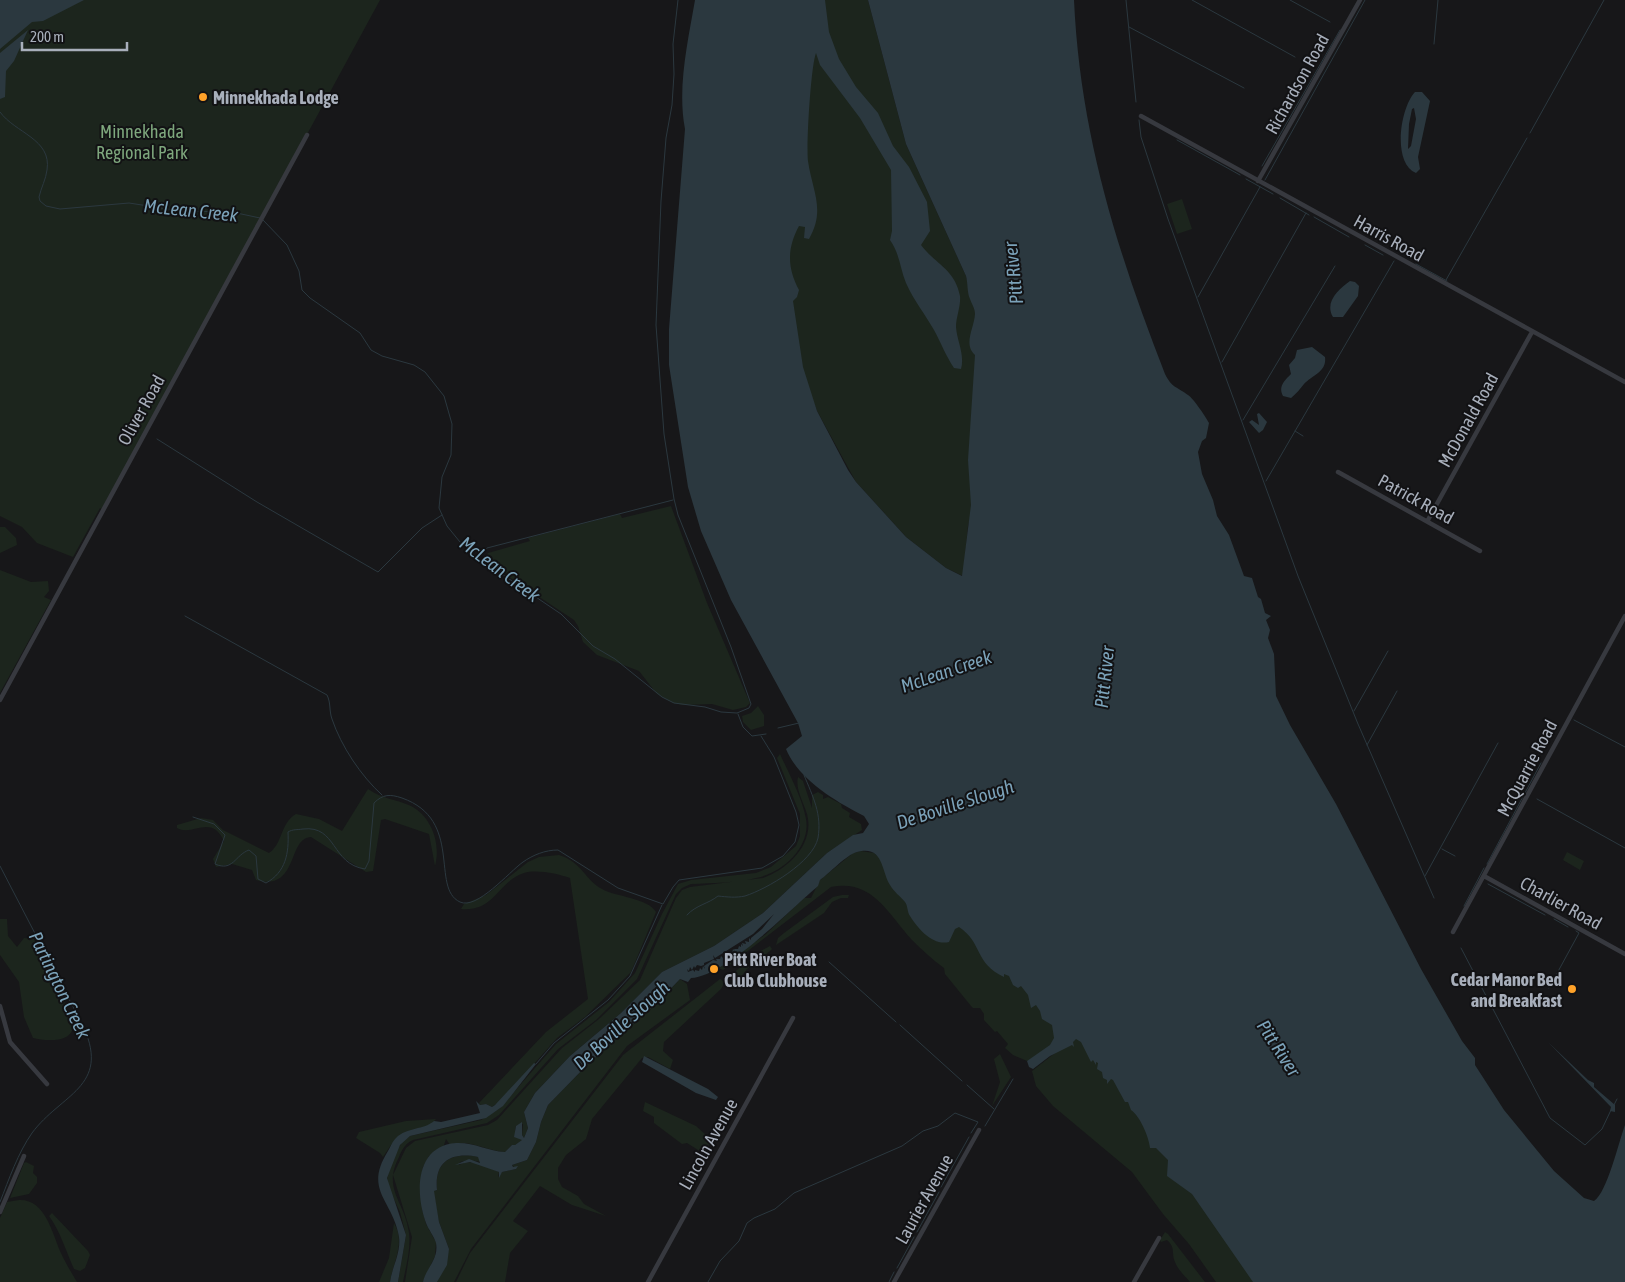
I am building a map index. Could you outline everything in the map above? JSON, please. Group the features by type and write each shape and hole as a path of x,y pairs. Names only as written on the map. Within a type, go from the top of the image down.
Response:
{"street":[{"name":"Richardson Road","path":"1258,181 1360,0"},
{"name":"Harris Road","path":"1141,116 1625,382"},
{"name":"Oliver Road","path":"0,700 307,134"},
{"name":"McDonald Road","path":"1428,520 1532,332"},
{"name":"Patrick Road","path":"1338,472 1428,520 1480,551"},
{"name":"McQuarrie Road","path":"1453,932 1625,616"},
{"name":"Charlier Road","path":"1484,876 1625,954"},
{"path":"0,1006 10,1042 47,1084"},
{"name":"Lincoln Avenue","path":"648,1282 793,1018"},
{"name":"Laurier Avenue","path":"894,1282 979,1130"},
{"path":"0,1212 24,1156"},
{"path":"1134,1282 1159,1238"}],"green space":[{"name":"Minnekhada Regional Park","path":"0,0 380,0 103,510 100,508 73,557 37,543 22,527 0,516"},
{"path":"811,0 868,0 906,144 966,276 1004,412 974,502 968,526 963,576 946,568 906,537 856,482 817,411 790,338 784,235 807,27 850,89"},
{"path":"1182,199 1192,229 1177,234 1167,204"},
{"path":"671,506 707,603 750,703 746,707 733,710 712,704 683,705 673,703 657,694 639,671 597,655 583,642 574,620 488,563 486,557 488,553 530,541 528,538 620,514 622,518"},
{"path":"0,527 5,527 16,538 17,545 0,553"},
{"path":"0,570 31,582 48,581 49,591 44,597 51,600 0,693"},
{"path":"758,706 764,715 764,726 751,730 743,722 742,716 751,713"},
{"path":"780,754 798,794 806,819 804,839 793,857 776,871 756,878 732,882 691,884 682,888 676,894 637,979 596,1020 558,1049 499,1115 487,1123 413,1140 404,1147 394,1168 393,1178 396,1195 407,1222 409,1233 408,1258 403,1282 398,1282 406,1235 400,1212 388,1186 387,1175 398,1148 410,1136 481,1120 500,1108 556,1044 609,1002 635,973 678,884 691,880 756,873 771,867 796,846 800,836 800,814 777,758"},
{"path":"798,777 803,781 812,808 812,795 818,792 823,795 823,799 828,797 841,804 842,808 850,813 849,817 861,824 862,830 827,853 763,913 714,946 662,972 621,1013 570,1056 535,1093 524,1112 528,1128 524,1138 522,1135 523,1124 516,1126 515,1130 523,1140 512,1145 505,1152 463,1143 450,1145 446,1139 443,1148 429,1156 423,1167 422,1209 426,1224 436,1242 435,1256 423,1282 405,1282 412,1237 393,1175 406,1148 415,1141 488,1125 497,1120 562,1048 599,1019 640,980 676,898 682,890 690,887 763,878 790,862 803,845 808,825 807,814 797,782"},
{"path":"368,789 379,795 411,806 424,817 436,840 437,858 435,866 429,834 385,819 381,820 373,871 366,872 311,837 304,840 298,846 286,872 279,878 270,882 256,880 252,870 232,864 216,867 213,859 224,841 213,828 202,827 183,830 177,828 177,825 201,818 213,820 223,830 269,853 277,844 287,823 296,814 319,819 342,831"},
{"path":"861,851 874,853 1097,1028 1027,1061 1013,1055 1005,1048 1008,1044 984,1020 984,1014 980,1008 973,1008 971,1006 945,974 944,968 912,940 887,910 869,893 858,888 846,886 831,887 723,970 718,968 766,934 804,898 811,898 820,880 853,853"},
{"path":"1567,852 1584,861 1580,870 1563,860"},
{"path":"559,855 573,862 591,881 602,889 639,901 652,907 656,912 631,972 585,1017 557,1038 502,1100 492,1107 486,1104 480,1105 479,1103 546,1032 588,999 570,878 541,872 524,873 508,882 482,906 472,909 461,909 464,904 486,895 528,862 539,857"},
{"path":"849,895 848,898 841,898 832,902 824,913 776,945 778,938 784,933 833,897"},
{"path":"0,919 7,919 8,936 17,947 24,938 34,939 41,949 73,1023 69,1035 64,1038 45,1040 33,1038 24,1017 19,982 0,955"},
{"path":"770,946 772,949 747,969 737,982 731,981 731,975 759,952"},
{"path":"680,979 687,984 690,1000 627,1046 471,1249 454,1282 437,1282 449,1249 439,1222 433,1191 437,1190 437,1180 442,1165 453,1157 470,1156 479,1157 481,1162 469,1160 460,1162 459,1165 469,1162 489,1167 499,1172 498,1177 502,1172 516,1169 512,1165 527,1160 536,1142 548,1105 589,1063 657,1003"},
{"path":"720,979 725,982 721,989 664,1042 663,1051 673,1060 670,1069 648,1057 642,1058 592,1119 586,1139 566,1155 558,1168 558,1179 562,1187 578,1196 584,1204 606,1216 572,1205 540,1186 513,1221 528,1231 510,1253 505,1282 456,1282 470,1253 623,1055"},
{"path":"1083,1031 1310,1282 1216,1282 1189,1244 1163,1214 1132,1172 1053,1106 1036,1086 1032,1071"},
{"path":"1000,1054 1011,1077 992,1106 1000,1082 994,1059"},
{"path":"645,1102 696,1126 706,1135 710,1143 706,1155 687,1143 682,1144 654,1123 654,1117 643,1111"},
{"path":"436,1119 430,1125 391,1145 383,1157 380,1153 356,1138 359,1132 406,1121"},
{"path":"26,1162 34,1166 33,1173 37,1177 37,1183 29,1194 10,1198 24,1163"},
{"path":"28,1201 35,1205 46,1218 60,1251 77,1282 0,1282 0,1218 7,1202"},
{"path":"52,1213 90,1255 85,1268 80,1271 74,1269 60,1235 49,1216"},
{"path":"394,1223 399,1238 396,1260 390,1282 379,1282 389,1258"},
{"path":"1165,1232 1205,1282 1190,1282 1180,1270 1175,1262 1170,1243 1167,1240 1161,1242 1160,1240"}],"water":[{"path":"0,0 84,0 43,21 32,22 0,49"},
{"path":"695,0 825,0 829,32 839,59 856,87 878,113 893,146 909,167 927,202 930,231 921,245 954,279 960,296 956,327 961,353 961,369 954,368 934,330 912,296 904,278 896,251 890,240 892,231 891,170 860,118 820,65 816,53 808,123 808,161 816,200 817,219 809,239 804,238 805,227 799,226 792,242 790,258 792,274 799,290 797,297 793,301 803,367 817,411 856,482 906,537 946,568 962,576 971,505 968,460 975,355 969,341 975,312 969,297 966,276 906,144 868,0 1074,0 1084,97 1104,191 1117,237 1131,282 1165,374 1172,384 1193,400 1209,423 1206,438 1202,441 1198,452 1202,474 1213,500 1217,516 1229,535 1244,576 1252,578 1265,613 1271,616 1266,620 1270,630 1268,638 1274,654 1276,696 1290,725 1336,804 1421,969 1462,1041 1475,1058 1475,1065 1504,1110 1554,1171 1584,1198 1594,1201 1599,1196 1608,1178 1625,1125 1625,1282 1253,1282 1192,1194 1167,1176 1168,1160 1156,1148 1150,1148 1144,1127 1138,1117 1131,1110 1128,1102 1125,1102 1113,1080 1111,1079 1107,1084 1107,1080 1103,1078 1102,1072 1097,1069 1098,1063 1096,1062 1096,1065 1093,1060 1091,1062 1081,1042 1076,1039 1073,1042 1074,1047 1072,1045 1050,1056 1033,1069 1029,1067 1027,1061 1050,1045 1054,1038 1052,1025 1042,1019 1036,1005 1031,1008 1028,995 1021,986 1018,988 1013,985 1009,976 1004,974 1004,977 988,966 967,933 959,927 955,929 949,942 943,943 926,935 913,921 907,905 890,885 877,856 872,852 866,851 857,852 843,860 820,880 818,886 758,940 722,966 691,978 688,982 680,979 657,1003 589,1063 548,1105 536,1142 527,1160 512,1165 513,1167 518,1166 516,1169 502,1172 499,1178 499,1172 470,1162 455,1165 469,1159 480,1163 478,1157 461,1156 447,1160 439,1171 437,1190 434,1191 439,1222 449,1249 447,1265 437,1282 423,1282 436,1254 436,1243 426,1223 420,1198 422,1173 432,1153 442,1146 456,1143 505,1152 512,1145 522,1140 514,1137 516,1126 522,1122 522,1135 524,1138 528,1128 524,1112 535,1093 570,1056 621,1013 662,972 714,946 763,913 827,853 853,835 863,833 869,824 864,816 841,804 809,780 792,760 786,749 802,736 798,723 731,600 701,531 688,487 669,365 669,329 685,129 682,97 683,81"},
{"path":"28,30 14,61 6,71 5,97 0,99 0,53"},
{"path":"1415,92 1422,92 1430,101 1418,157 1420,169 1416,173 1408,167 1401,147 1402,122","holes":["1414,108 1416,119 1411,146 1408,149 1409,124 1412,109"]},
{"path":"1350,281 1355,282 1359,286 1358,296 1343,317 1333,317 1330,306 1334,296"},
{"path":"1312,347 1325,357 1324,366 1291,398 1283,396 1281,387 1291,374 1289,365 1295,358 1297,350"},
{"path":"1259,413 1267,422 1259,433 1249,422 1252,420 1259,425 1257,414"},
{"path":"1548,1042 1588,1080 1594,1083 1594,1087 1615,1105 1615,1112 1610,1111 1611,1107"},
{"path":"644,1056 708,1089 718,1097 716,1100 696,1093 642,1062"},
{"path":"534,1063 536,1064 503,1106 486,1118 410,1136 400,1145 387,1178 406,1235 398,1282 390,1282 399,1249 399,1237 396,1224 382,1195 378,1176 381,1165 393,1141 400,1134 434,1121 441,1122 480,1113 476,1101 480,1105 486,1104 492,1107"}],"pier":[{"path":"774,914 751,940 749,938 749,942 745,941 746,944 742,943 743,946 741,944 741,947 739,946 738,949 734,949 735,951 733,949 732,953 728,952 729,955 725,954 726,956 724,954 723,958 721,956 720,959 716,959 717,961 713,960 704,966 705,969 703,966 702,970 700,968 699,971 695,970 695,972 693,970 688,972 687,969 689,971 690,967 692,970 694,966 695,968 697,965 701,966 714,959 713,955 715,958 753,934"}],"waterway":[{"name":"McLean Creek","path":"263,220 287,245 299,271 302,290 310,298 360,333 371,350 382,356 414,365 425,372 444,396 452,424 451,455 442,477 439,508 447,526 460,542 478,558 561,614 593,646 615,659 662,697 674,703 705,707 721,712 737,713 749,708 751,704 731,647 678,515 664,434 656,325 661,201 666,138 672,105 673,44 678,0"},
{"path":"1126,0 1136,102"},
{"path":"1192,0 1295,57"},
{"path":"1290,0 1330,22"},
{"path":"1265,180 1365,0"},
{"path":"1434,44 1438,0"},
{"path":"1530,133 1604,0"},
{"path":"1129,27 1244,88"},
{"path":"1262,166 1340,30"},
{"name":"McLean Creek","path":"0,112 14,126 31,137 44,151 47,159 47,170 39,197 40,201 46,206 60,209 129,203 181,211 232,212 260,218"},
{"path":"1139,120 1141,137 1168,219 1298,576 1358,724 1434,898"},
{"path":"1446,280 1527,138"},
{"path":"1177,140 1240,175"},
{"path":"1246,179 1273,194"},
{"path":"1198,297 1260,187"},
{"path":"1280,198 1309,215"},
{"path":"1222,362 1306,213"},
{"path":"1314,217 1349,237"},
{"path":"1365,245 1383,255"},
{"path":"1266,481 1394,261"},
{"path":"1416,264 1447,281"},
{"path":"1243,420 1335,266"},
{"path":"1295,431 1303,436"},
{"path":"157,439 257,502 378,572 422,528 442,515"},
{"path":"479,557 487,548 673,500"},
{"path":"185,616 327,695 332,719 346,750 367,779 382,795"},
{"path":"1354,711 1388,651"},
{"path":"1367,745 1397,691"},
{"name":"McLean Creek","path":"738,714 743,727 752,736 766,734"},
{"path":"1574,720 1625,747"},
{"name":"McLean Creek","path":"778,728 799,723"},
{"path":"193,817 214,824 225,835 215,864 226,866 249,850 256,856 258,879 266,883 273,879 282,868 287,854 288,832 293,830 314,829 322,833 346,860 354,866 365,869 369,861 374,803 384,796 394,796 421,808 433,822 440,837 447,883 451,894 460,902 475,901 493,889 531,857 544,852 558,850 618,888 663,904 679,880 762,868 783,856 795,842 799,825 796,812 774,757 761,736"},
{"path":"1425,876 1498,743"},
{"path":"1487,864 1541,763"},
{"path":"687,915 718,896 745,896 765,887 788,873 808,856 818,838 819,821 816,806 804,775"},
{"path":"1537,799 1625,848"},
{"path":"1442,849 1455,856"},
{"name":"Partington Creek","path":"0,866 84,1028 90,1048 91,1064 87,1077 79,1088 32,1133 10,1175 0,1202"},
{"path":"1464,906 1484,868"},
{"path":"1488,884 1545,915"},
{"path":"536,1064 554,1043 608,1000 630,976 662,905"},
{"path":"1554,919 1568,927"},
{"path":"1549,988 1579,933 1576,931"},
{"path":"1461,948 1550,1118 1585,1145 1602,1129 1611,1110"},
{"path":"829,962 896,1022"},
{"path":"900,1025 962,1081"},
{"path":"985,1126 1013,1079"},
{"path":"967,1085 994,1109"},
{"path":"1614,1105 1617,1099"},
{"path":"708,1282 720,1261 739,1241 747,1223 775,1209 794,1193 902,1146 923,1131 938,1126 955,1113 978,1122 971,1133"},
{"path":"941,1187 969,1137"},
{"path":"917,1232 939,1192"},
{"path":"897,1268 914,1237"},
{"path":"889,1282 894,1272"}],"place":[{"name":"Minnekhada Lodge","path":"203,97"},
{"name":"Pitt River Boat Club Clubhouse","path":"714,969"},
{"name":"Cedar Manor Bed and Breakfast","path":"1572,989"}],"water label":[{"name":"Pitt River","path":"1013,273"},
{"name":"Pitt River","path":"1104,677"},
{"name":"De Boville Slough","path":"955,804"},
{"name":"De Boville Slough","path":"621,1025"},
{"name":"Pitt River","path":"1279,1048"}]}
